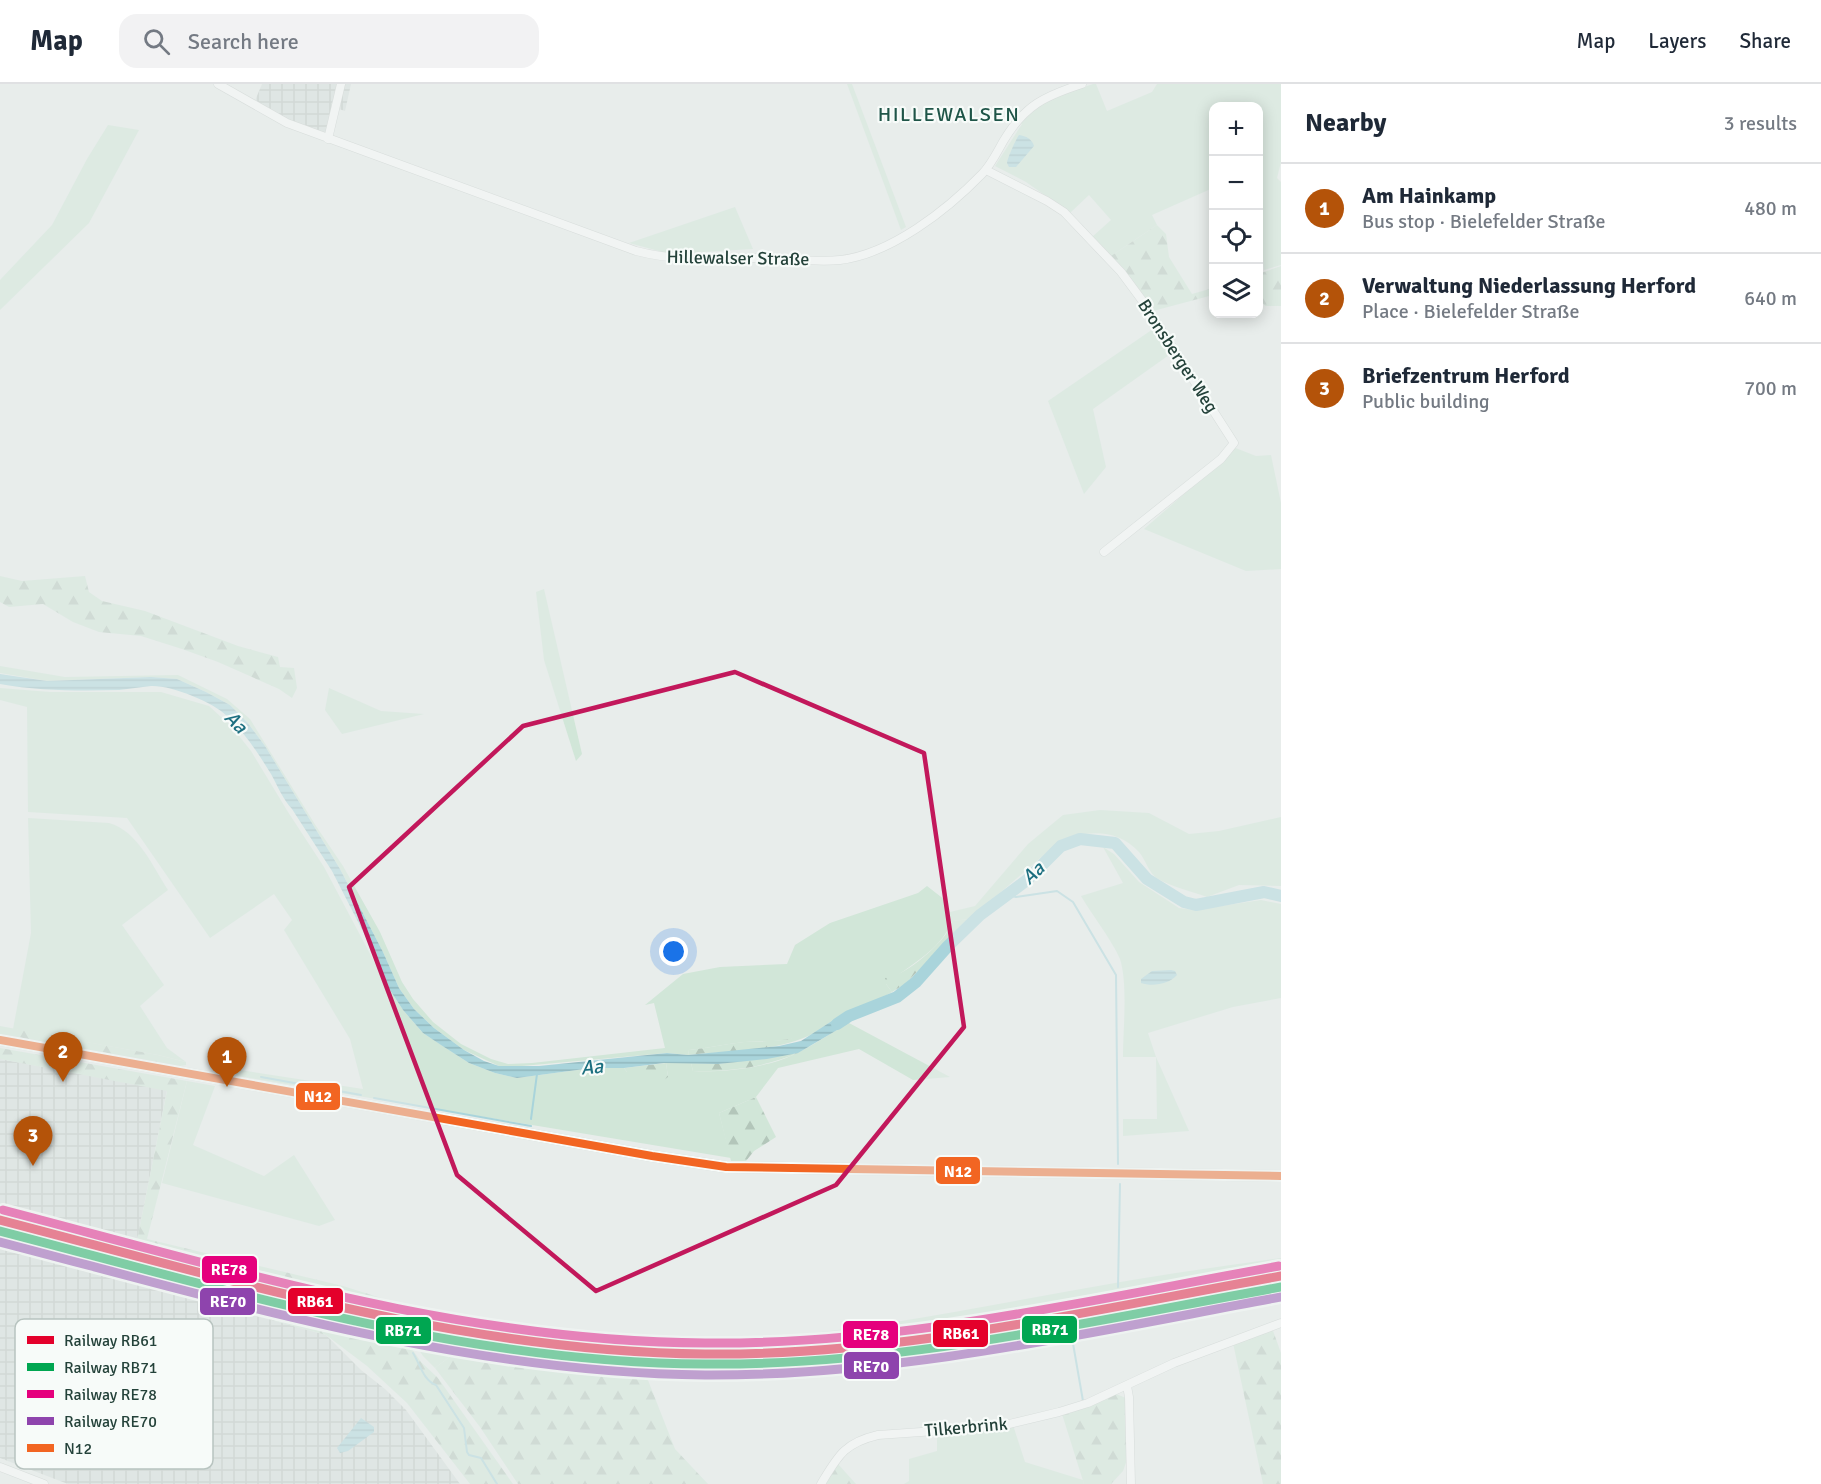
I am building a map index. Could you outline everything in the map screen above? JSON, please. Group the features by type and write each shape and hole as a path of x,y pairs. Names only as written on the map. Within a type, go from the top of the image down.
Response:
{"main road":[{"path":"0,1040 651,1156 726,1167 1281,1176"}],"street":[{"name":"Hillewalser Straße","path":"218,84 287,123 328,139 636,251 684,260 754,258 837,260 861,255 888,244 910,232 951,202 986,170 1015,124 1029,108 1046,97 1082,84"},
{"path":"328,139 341,84"},
{"name":"Bronsberger Weg","path":"986,170 1064,212 1121,272 1144,303 1234,443 1221,459 1104,552"},
{"name":"Tilkerbrink","path":"820,1484 841,1452 858,1440 878,1435 979,1428 1015,1423 1088,1403 1174,1363 1281,1323"},
{"path":"1127,1386 1131,1484"},
{"path":"0,1467 44,1484"}],"highlighted area":[{"path":"735,672 924,753 964,1027 836,1185 596,1291 457,1175 349,887 523,726"}],"shaded area":[{"path":"262,84 338,84 327,136 288,122 254,103"},
{"path":"344,84 351,84 345,111 339,109"},
{"path":"0,1059 167,1090 137,1240 0,1207"},
{"path":"0,1213 390,1311 464,1325 638,1344 814,1343 912,1332 1281,1268 1281,1286 1054,1329 839,1360 769,1365 607,1361 552,1356 397,1333 0,1230"},
{"path":"0,1234 10,1242 62,1259 117,1273 155,1288 326,1335 406,1410 460,1484 68,1484 29,1469 213,1469 213,1319 15,1319 15,1464 0,1458"}],"green space":[{"path":"847,84 852,84 906,227 901,230"},
{"path":"1096,84 1107,111 1152,92 1157,84 1281,84 1281,162 1277,178 1281,182 1281,265 1264,270 1263,102 1209,102 1209,190 1152,215 1157,225 1111,256 1092,237 1111,220 1089,195 1070,213 1026,182 995,166 1022,124 1019,122 1049,99"},
{"path":"108,125 139,130 89,223 0,310 0,280 52,225"},
{"path":"735,207 753,249 670,254 629,243"},
{"path":"1157,225 1166,234 1169,257 1192,294 1209,289 1209,296 1153,311 1139,289 1111,256"},
{"path":"1281,266 1281,306 1265,306 1263,303 1263,272"},
{"path":"1156,327 1170,349 1169,355 1093,409 1106,467 1084,494 1048,401"},
{"path":"1233,447 1256,456 1271,455 1281,503 1281,569 1246,571 1144,529 1223,460"},
{"path":"0,576 22,581 85,576 89,592 102,601 145,611 238,646 278,657 280,667 294,668 297,688 292,698 279,689 218,662 141,636 99,632 73,622 43,604 9,607 0,602"},
{"path":"544,589 582,754 576,761 544,660 536,592"},
{"path":"0,666 65,677 178,675 227,699 250,719 343,866 380,932 402,982 413,999 433,1022 461,1044 491,1059 508,1064 665,1048 654,1003 645,1005 683,974 720,967 787,964 795,945 830,923 918,893 927,886 945,900 950,912 975,906 1028,844 1063,815 1100,810 1149,813 1189,834 1219,831 1281,817 1281,886 1239,885 1207,897 1158,879 1152,874 1139,852 1122,839 1112,835 1082,834 1061,840 970,919 952,921 933,949 886,984 892,992 838,1017 814,1033 808,1032 786,1040 745,1042 689,1050 688,1055 667,1053 511,1067 499,1066 464,1050 434,1028 414,1009 399,988 340,869 265,746 247,722 230,705 177,679 151,677 47,681 0,673"},
{"path":"0,688 50,692 161,692 209,706 232,727 251,751 324,867 386,984 403,1010 423,1033 469,1063 517,1078 592,1068 624,1068 627,1072 651,1072 668,1077 666,1063 691,1063 693,1071 747,1068 768,1064 805,1049 849,1023 950,1077 913,1080 859,1049 778,1068 756,1097 719,1113 731,1158 238,1076 227,1068 363,1089 350,1039 284,930 292,920 274,894 210,938 127,818 28,812 27,707 0,700"},
{"path":"329,688 381,711 424,714 342,734 325,710"},
{"path":"28,818 109,823 128,834 144,851 168,890 122,925 164,985 140,1006 167,1048 186,1062 13,1029 31,933"},
{"path":"1103,847 1114,854 1139,882 1179,908 1194,910 1261,900 1281,904 1281,998 1233,1007 1148,1033 1156,1057 1123,1057 1124,994 1120,959 1081,896 1123,883"},
{"path":"970,919 905,984 892,992 885,978 910,968 927,954 946,934 952,921"},
{"path":"0,1026 158,1055 186,1062 186,1065 180,1066 0,1034"},
{"path":"808,1031 814,1033 785,1044 688,1055 689,1050 744,1042 785,1040"},
{"path":"0,1048 187,1081 147,1239 343,1286 381,1298 390,1311 0,1213 0,1207 137,1240 167,1091 0,1059"},
{"path":"798,1053 760,1065 720,1071 693,1071 691,1063 718,1064"},
{"path":"1156,1057 1189,1131 1123,1136 1123,1119 1157,1119"},
{"path":"666,1063 668,1077 659,1084 651,1072 627,1072 624,1068"},
{"path":"187,1081 215,1086 193,1145 264,1176 294,1155 335,1220 319,1226 162,1183"},
{"path":"756,1097 776,1137 754,1151 746,1161 731,1161 719,1113"},
{"path":"0,1230 397,1333 408,1343 10,1242 0,1234"},
{"path":"10,1242 408,1343 421,1362 438,1378 513,1484 470,1484 407,1403 367,1366 326,1335 155,1288 117,1273 62,1259"},
{"path":"1281,1258 1281,1268 947,1327 812,1343 657,1344 555,1336 402,1313 397,1304 424,1313 609,1335 684,1339 771,1337 870,1326 1136,1279"},
{"path":"1281,1286 1281,1295 972,1350 814,1368 685,1373 536,1364 479,1357 457,1351 435,1368 423,1356 409,1335 535,1354 607,1361 716,1366 788,1364 861,1357 1007,1336"},
{"path":"1272,1328 1281,1353 1281,1484 1263,1484 1233,1343"},
{"path":"457,1351 526,1363 644,1370 675,1449 708,1484 518,1484 480,1427 435,1368"},
{"path":"1116,1394 1126,1398 1127,1460 1123,1471 1111,1484 1084,1484 1062,1414"},
{"path":"1013,1425 1025,1462 1083,1480 1084,1484 904,1484 909,1481 909,1459 937,1451 937,1432"},
{"path":"838,1464 856,1484 825,1484"}],"water":[{"path":"1019,135 1028,138 1034,146 1016,167 1009,167 1007,161"},
{"path":"0,674 47,681 151,677 177,679 230,705 247,722 265,746 340,869 399,988 414,1009 434,1028 464,1050 484,1061 499,1066 539,1066 667,1053 688,1055 779,1046 801,1041 838,1017 849,1016 849,1023 798,1053 767,1059 718,1064 664,1063 624,1068 592,1068 517,1078 469,1063 423,1033 403,1010 386,984 376,957 332,871 283,797 256,751 240,729 221,711 180,691 159,686 119,690 45,689 0,684"},
{"path":"1171,970 1177,975 1165,983 1151,985 1141,983 1141,979 1152,971"},
{"path":"361,1418 374,1427 374,1432 348,1451 340,1453 337,1448"}],"waterway":[{"name":"Aa","path":"837,1024 849,1016 897,997 916,982 980,915 1027,880 1061,846 1080,839 1115,843 1147,879 1184,902 1196,905 1264,892 1281,896"},
{"path":"1008,895 1016,897 1057,891 1073,902 1116,975 1118,1164"},
{"path":"531,1119 537,1074"},
{"path":"261,1077 361,1095"},
{"path":"374,1098 531,1126"},
{"path":"1118,1287 1120,1184"},
{"path":"1083,1401 1071,1332 1124,1323"},
{"path":"413,1353 425,1376 436,1385 464,1428 467,1452 469,1455 481,1458 497,1484"},
{"path":"520,1360 612,1369 661,1370"}],"railway":[{"path":"0,1224 407,1327 533,1348 636,1357 705,1359 850,1352 994,1333 1281,1280"}],"rail line":[{"name":"RE78","path":"3,1210 263,1278 350,1299 438,1316 526,1330 615,1339 705,1343 778,1342 850,1337 922,1328 1065,1306 1279,1266"},
{"name":"RB61","path":"0,1220 261,1288 437,1327 526,1341 615,1350 705,1354 778,1353 922,1339 1066,1316 1281,1276"},
{"name":"RB71","path":"0,1231 261,1299 349,1320 437,1337 526,1351 615,1360 705,1364 778,1363 850,1358 922,1349 1066,1327 1281,1287"},
{"name":"RE70","path":"0,1242 261,1310 437,1348 526,1362 615,1371 705,1375 778,1373 922,1360 994,1350 1281,1297"}],"transit line":[{"name":"N12","path":"0,1040 652,1156 726,1167 1281,1176"}],"place":[{"name":"Verwaltung Niederlassung Herford","path":"63,1082"},
{"name":"Am Hainkamp","path":"227,1087"},
{"name":"Briefzentrum Herford","path":"33,1166"}],"district":[{"name":"HILLEWALSEN","path":"949,114"}]}
